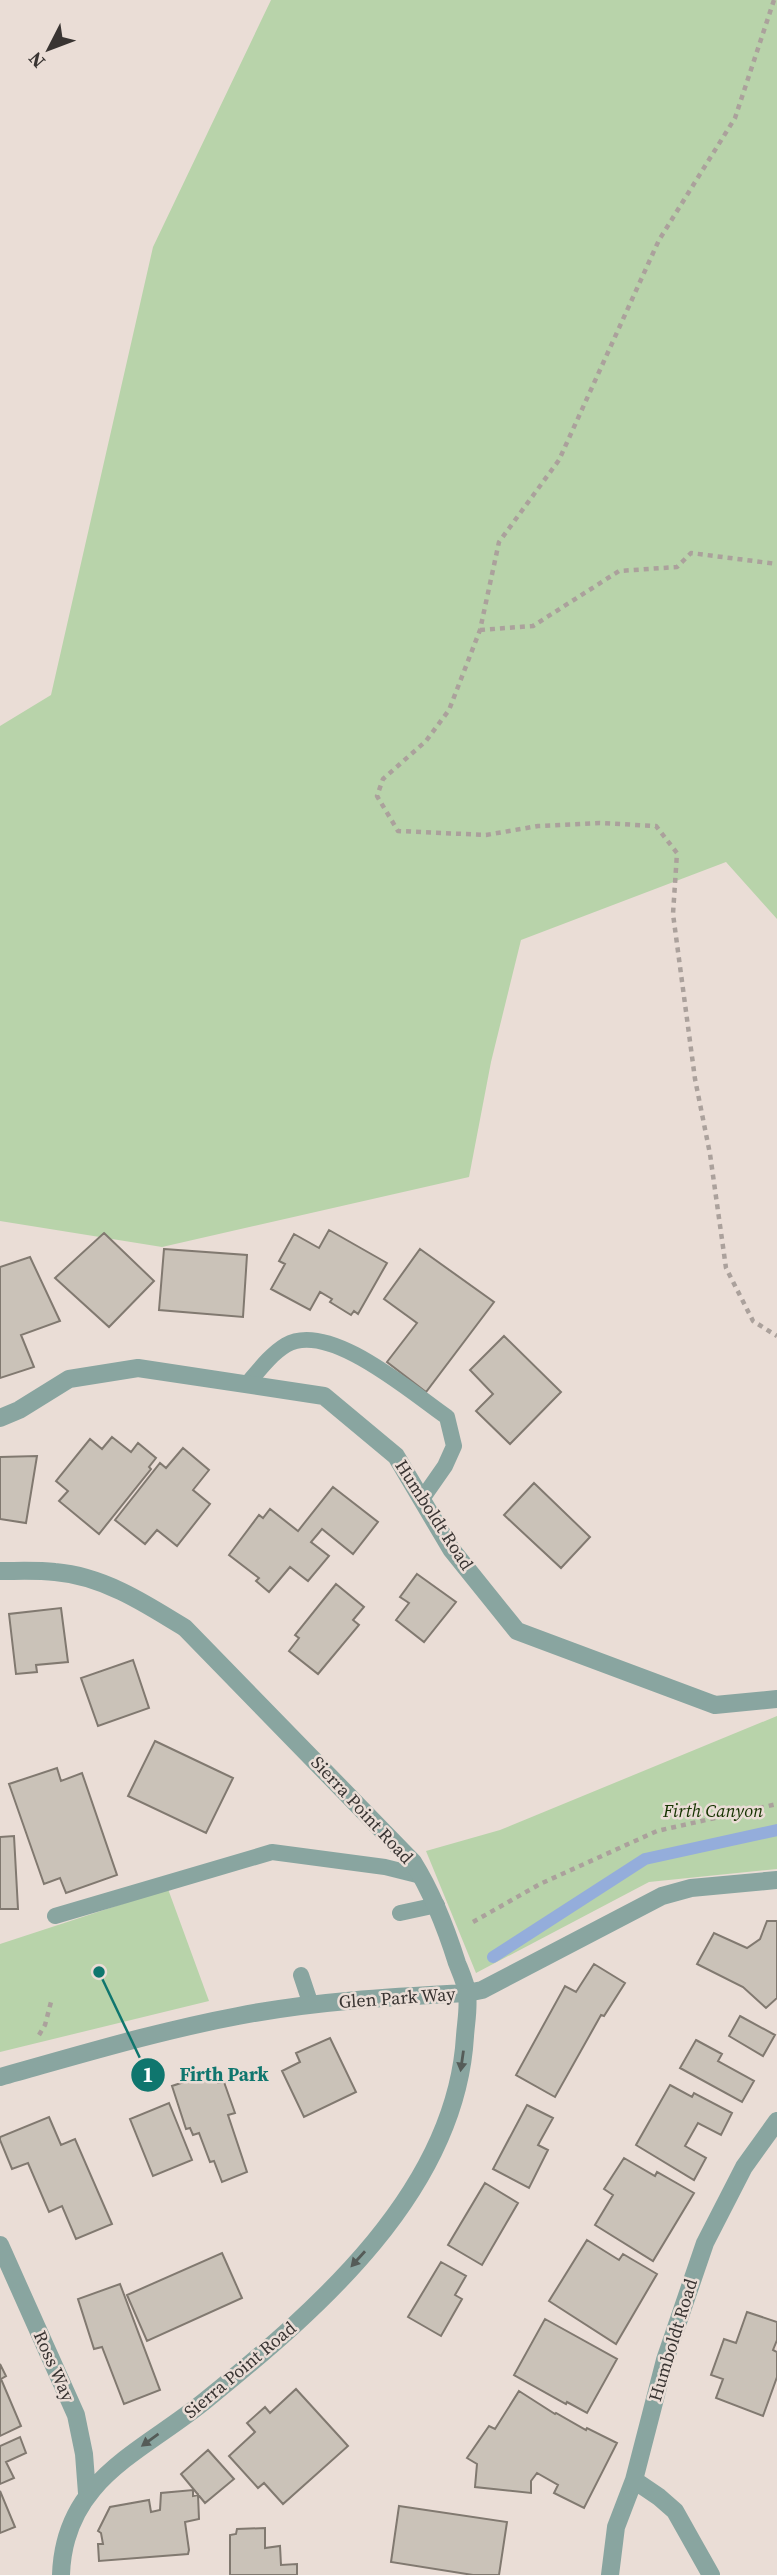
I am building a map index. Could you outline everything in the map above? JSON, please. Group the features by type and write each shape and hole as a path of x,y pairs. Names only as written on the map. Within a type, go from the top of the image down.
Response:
{"street":[{"name":"Humboldt Road","path":"0,1418 19,1410 69,1379 138,1368 324,1396 396,1455 451,1549 517,1631 715,1704 777,1699"},
{"name":"Sierra Point Road","path":"0,1571 56,1572 108,1585 147,1604 185,1628 401,1849 421,1876 436,1905 467,1993 464,2057 458,2088 442,2134 417,2183 377,2238 323,2298 277,2343 193,2411 130,2455 87,2493 66,2536 61,2575"},
{"name":"Glen Park Way","path":"0,2077 107,2046 238,2016 311,2005 467,1993 495,1984 662,1896 691,1888 777,1880"},
{"name":"Humboldt Road","path":"610,2575 616,2527 634,2480 666,2360 705,2243 744,2168 777,2121"},
{"name":"Ross Way","path":"0,2245 76,2415 84,2454 87,2493"},
{"path":"634,2480 675,2511 711,2575"}],"lane":[{"path":"248,1384 267,1361 287,1344 312,1338 352,1351 447,1417 454,1446 445,1466 422,1499"},
{"path":"55,1916 272,1852 385,1867 421,1876"},
{"path":"400,1913 436,1905"},
{"path":"302,1975 311,2005"}],"path":[{"path":"774,0 735,118 659,240 559,460 499,542 480,630 449,710 426,741 383,779 377,796 398,831 486,835 538,825 600,823 656,826 677,853 673,914 695,1079 710,1154 726,1268 753,1321 777,1336"},
{"path":"480,630 533,626 619,571 677,567 691,553 777,564"},
{"path":"448,1936 540,1884 657,1831 777,1804"}],"green space":[{"path":"271,0 777,0 777,919 726,862 521,940 491,1062 469,1177 162,1247 0,1221 0,726 51,695 153,247"},
{"name":"Firth Canyon","path":"777,1716 777,1869 649,1882 476,1973 426,1851 500,1830"},
{"path":"168,1889 209,2001 0,2052 0,1944"}],"building":[{"path":"329,1230 387,1263 358,1314 354,1311 351,1315 320,1292 310,1310 271,1289 285,1264 279,1261 294,1234 319,1248"},
{"path":"104,1233 154,1281 109,1327 55,1278"},
{"path":"164,1249 247,1255 243,1317 159,1310"},
{"path":"420,1249 494,1302 426,1392 387,1362 417,1323 384,1299"},
{"path":"30,1257 60,1321 21,1335 34,1367 0,1378 0,1267"},
{"path":"504,1336 561,1392 510,1444 476,1411 493,1394 470,1370"},
{"path":"112,1437 131,1452 138,1443 156,1458 149,1467 151,1469 99,1534 59,1501 68,1491 56,1481 90,1439 102,1449"},
{"path":"183,1448 209,1470 193,1490 210,1504 177,1546 157,1530 145,1544 115,1520 160,1463 166,1468"},
{"path":"37,1456 26,1523 0,1519 0,1457"},
{"path":"534,1483 590,1537 561,1568 504,1515"},
{"path":"333,1487 378,1522 353,1554 322,1529 311,1542 329,1556 308,1581 290,1567 269,1592 256,1581 259,1578 229,1555 259,1515 263,1518 270,1509 298,1531"},
{"path":"417,1574 456,1602 424,1642 396,1620 409,1603 400,1597"},
{"path":"336,1584 364,1607 353,1620 359,1625 318,1674 289,1651 299,1638 295,1635"},
{"path":"61,1608 68,1662 36,1665 37,1672 16,1674 9,1614"},
{"path":"133,1660 149,1708 98,1726 81,1678"},
{"path":"155,1741 233,1778 206,1833 128,1796"},
{"path":"57,1768 61,1781 82,1773 117,1875 66,1893 60,1878 44,1884 9,1784"},
{"path":"14,1836 18,1909 0,1909 0,1837"},
{"path":"767,1921 777,1921 777,1998 766,2008 743,1987 697,1964 714,1933 747,1948 760,1939"},
{"path":"594,1964 625,1983 604,2016 601,2015 555,2097 516,2075 565,1986 576,1992"},
{"path":"740,2016 775,2035 763,2056 729,2036"},
{"path":"330,2038 356,2092 304,2117 282,2071 300,2062 296,2053"},
{"path":"696,2040 722,2054 718,2061 754,2081 742,2102 680,2068"},
{"path":"214,2072 218,2083 224,2082 235,2113 228,2115 247,2172 222,2182 214,2161 210,2162 199,2133 193,2135 190,2128 186,2129 172,2086"},
{"path":"670,2085 692,2097 694,2093 732,2113 721,2135 698,2123 685,2146 706,2158 694,2180 636,2145"},
{"path":"169,2103 192,2160 153,2176 130,2119"},
{"path":"527,2105 553,2118 538,2145 548,2150 529,2188 493,2169"},
{"path":"49,2117 61,2145 75,2139 112,2224 76,2239 62,2206 49,2212 28,2163 12,2169 0,2140 0,2137"},
{"path":"624,2158 655,2176 657,2172 694,2193 653,2261 595,2225 613,2195 604,2189"},
{"path":"485,2183 518,2203 482,2265 448,2245"},
{"path":"587,2240 619,2260 623,2254 657,2274 616,2344 549,2301"},
{"path":"222,2253 242,2298 147,2341 127,2295"},
{"path":"441,2262 466,2276 455,2295 462,2299 441,2336 408,2317"},
{"path":"120,2284 160,2390 124,2404 102,2347 94,2349 78,2299"},
{"path":"747,2312 777,2322 777,2340 773,2350 777,2352 777,2377 763,2416 716,2398 723,2379 711,2375 724,2339 736,2343"},
{"path":"545,2319 617,2359 587,2413 514,2375"},
{"path":"0,2364 6,2376 1,2379 21,2426 0,2436"},
{"path":"296,2389 348,2446 283,2504 264,2483 258,2488 229,2456 255,2432 247,2423 265,2407 270,2413"},
{"path":"519,2391 555,2414 617,2443 584,2508 554,2493 558,2485 537,2473 531,2481 531,2493 475,2487 477,2464 467,2458 489,2426 495,2429"},
{"path":"20,2437 26,2453 6,2462 14,2478 0,2484 0,2446"},
{"path":"208,2450 234,2479 205,2503 181,2474"},
{"path":"193,2490 193,2496 198,2495 199,2519 185,2522 188,2554 99,2561 98,2544 103,2544 98,2531 110,2507 149,2500 151,2512 160,2510 161,2493"},
{"path":"0,2491 15,2527 0,2533"},
{"path":"399,2506 507,2522 499,2575 473,2575 391,2562"},
{"path":"265,2528 265,2548 280,2546 281,2565 297,2564 297,2575 230,2575 230,2535 236,2534 237,2529"}],"waterway":[{"path":"493,1957 645,1859 777,1830"}],"place":[{"name":"Firth Park","path":"99,1972"}]}
